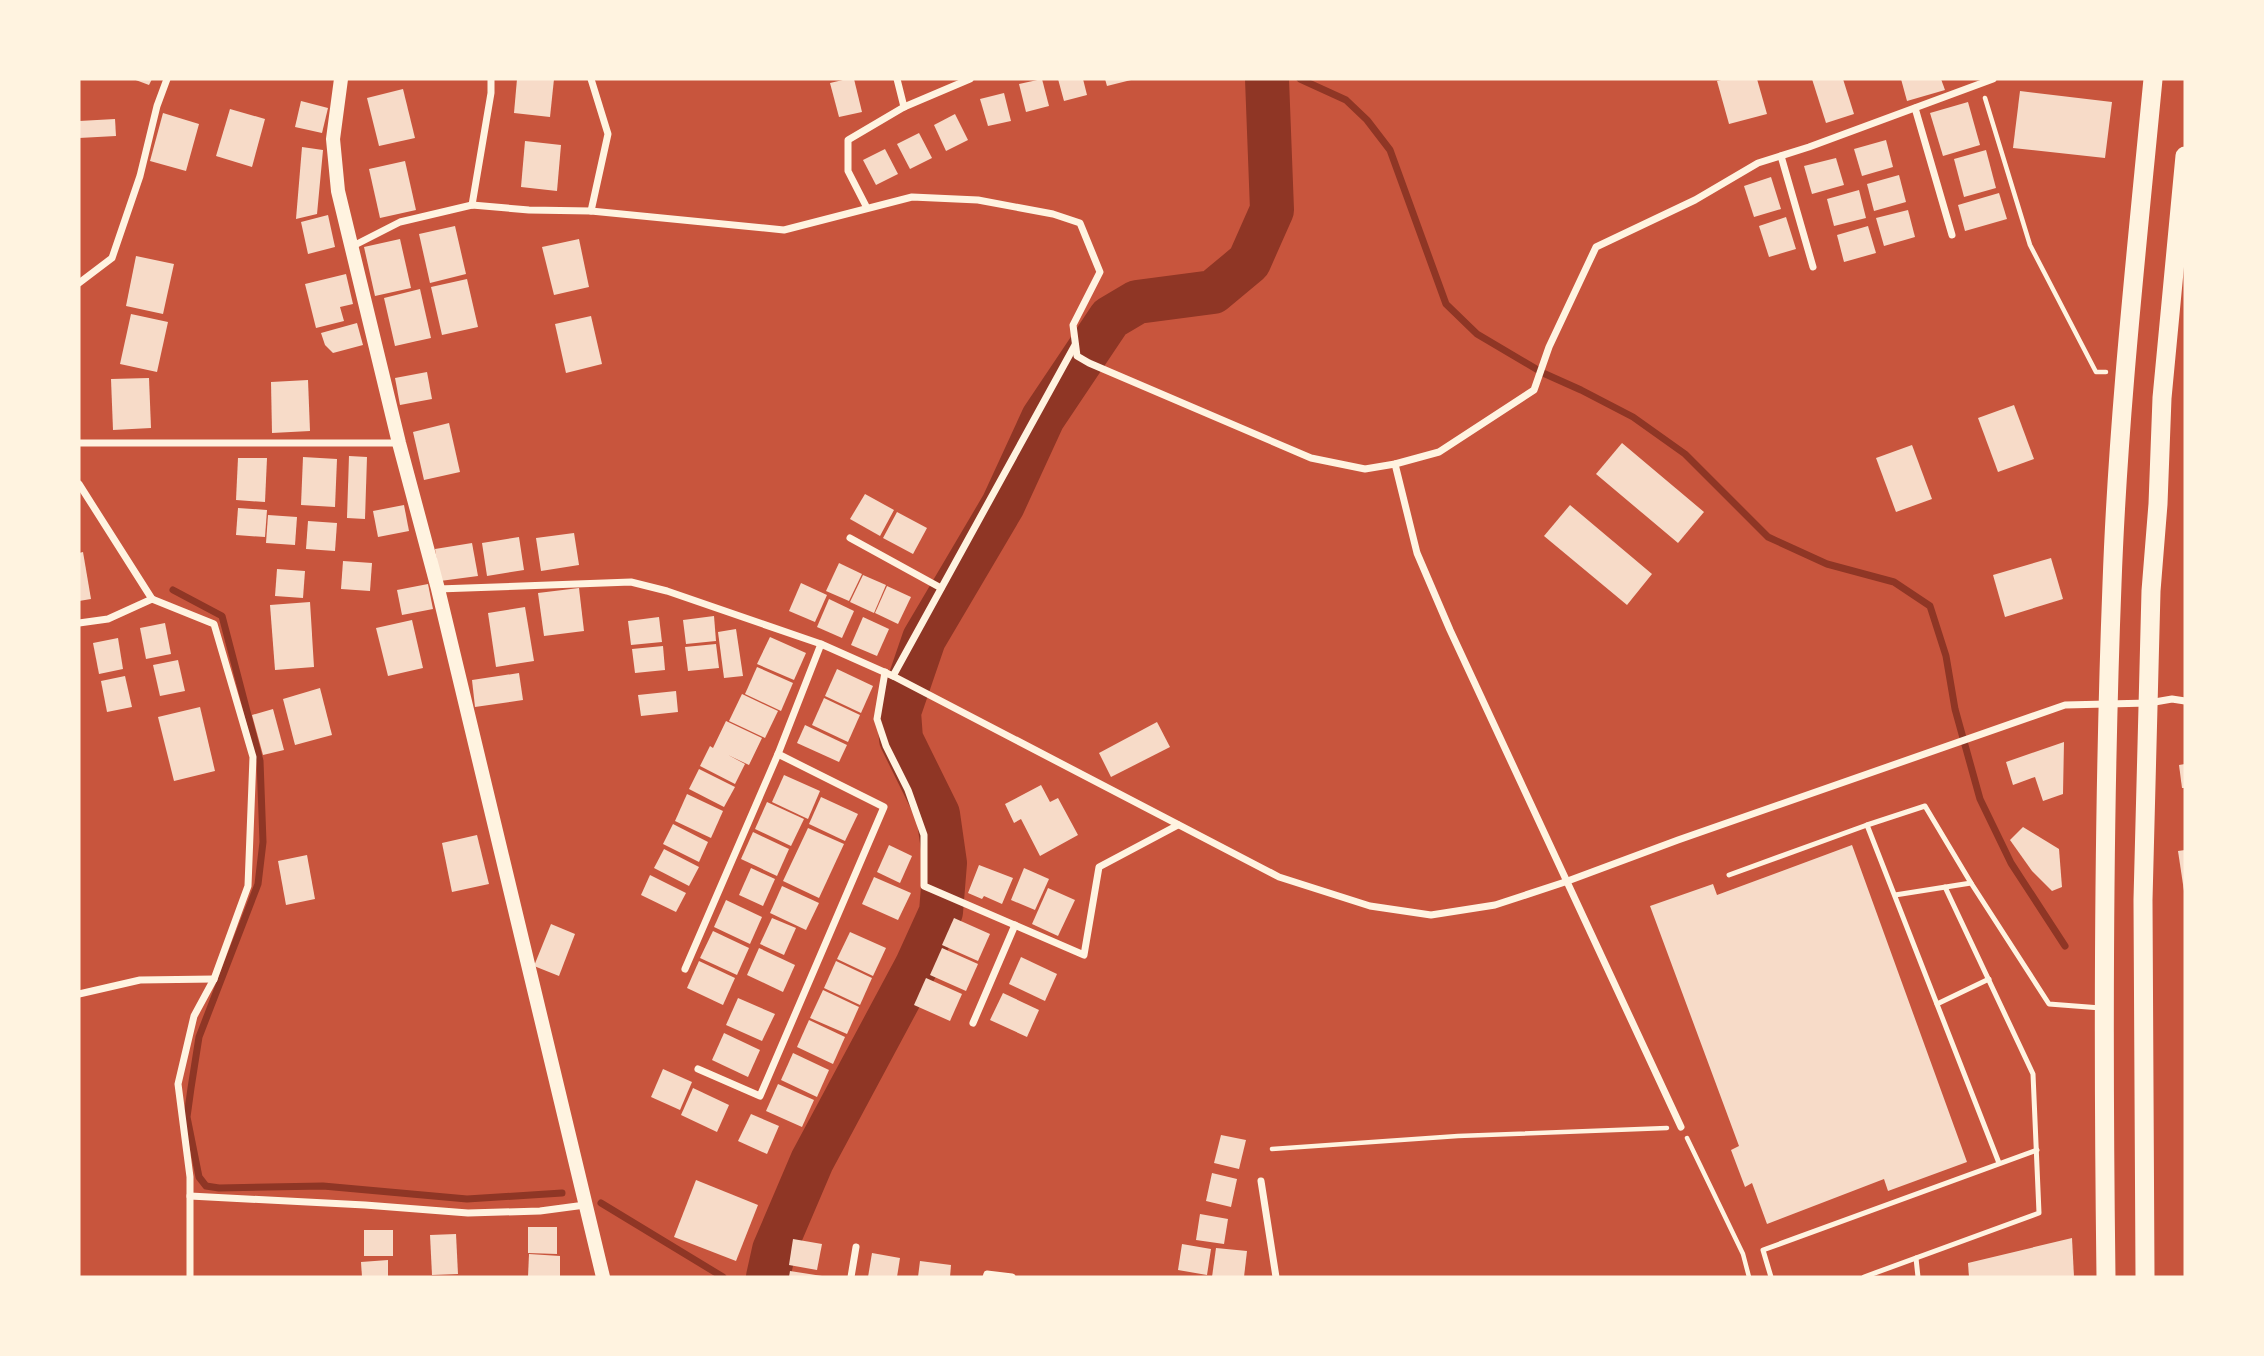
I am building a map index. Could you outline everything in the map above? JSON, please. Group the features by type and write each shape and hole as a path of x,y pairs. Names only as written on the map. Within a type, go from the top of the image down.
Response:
{"highway":[{"path":"2106,1277 2104,889 2112,581 2126,372 2153,79"},
{"path":"2144,1277 2143,900 2151,591 2162,398 2185,156"}],"main road":[{"path":"341,79 333,139 338,191 350,247 438,589 603,1277"}],"street":[{"path":"79,283 111,258 140,176 157,106 167,79"},
{"path":"472,205 491,79"},
{"path":"591,79 608,134 591,211"},
{"path":"897,79 904,107"},
{"path":"867,208 848,171 848,140 904,107 971,79"},
{"path":"350,247 400,222 472,205 529,210 591,211 784,230 912,197 978,200 1053,214 1080,223 1100,272 1073,325 1077,356 1311,458 1366,469 1439,452 1534,390 1549,347 1596,247 1695,200 1758,163 1915,108 1980,81 1993,79"},
{"path":"1915,108 1952,236"},
{"path":"1781,156 1813,267"},
{"path":"1075,344 892,676 877,719 924,835 924,886 1084,955 1100,867 1178,825"},
{"path":"79,443 399,443"},
{"path":"1395,464 1418,553 1450,630 1681,1127"},
{"path":"79,484 152,599 214,624 253,757 248,886 214,979 194,1016 178,1084 190,1177 190,1277"},
{"path":"850,538 941,588"},
{"path":"438,589 631,582 667,591 821,644 892,676 1279,877 1370,906 1431,915 1495,905 1565,882 2065,705 2149,703 2172,699 2185,701"},
{"path":"79,623 108,618 152,599"},
{"path":"685,969 778,754 821,644"},
{"path":"698,1069 760,1096 884,807 778,754"},
{"path":"973,1023 1015,925"},
{"path":"79,994 140,980 214,979"},
{"path":"1261,1181 1276,1277"},
{"path":"190,1196 468,1213 540,1211 585,1205"},
{"path":"850,1277 856,1247"},
{"path":"986,1277 1012,1277"}],"lane":[{"path":"1730,875 1925,806 2049,1004 2103,1008"},
{"path":"1867,825 1998,1163"},
{"path":"1895,895 1971,883"},
{"path":"1864,1277 2039,1213 2033,1074 1945,887"},
{"path":"1937,1004 1989,979"},
{"path":"1771,1277 1763,1250 2037,1150"},
{"path":"1916,1258 1918,1277"}],"path":[{"path":"1980,81 2030,245 2096,372 2126,372"},
{"path":"1272,1149 1458,1136 1681,1127 1743,1254 1749,1277"}],"building":[{"path":"133,79 152,79 149,85"},
{"path":"517,79 554,79 550,117 514,113"},
{"path":"854,79 862,112 839,117 830,83"},
{"path":"1042,79 1049,106 1026,112 1019,84"},
{"path":"1058,79 1083,79 1087,95 1064,101"},
{"path":"1105,79 1131,79 1131,80 1107,86"},
{"path":"1757,79 1767,114 1729,124 1717,81"},
{"path":"1812,79 1843,79 1854,114 1826,123"},
{"path":"1901,79 1941,79 1945,90 1907,101"},
{"path":"403,89 415,138 379,146 367,98"},
{"path":"2020,91 2112,102 2105,158 2013,148"},
{"path":"1004,93 1011,121 988,126 980,99"},
{"path":"301,101 328,108 322,133 295,127"},
{"path":"1968,102 1980,145 1943,156 1930,113"},
{"path":"230,109 265,119 252,167 216,156"},
{"path":"163,113 199,124 186,171 150,161"},
{"path":"955,114 968,140 946,151 934,125"},
{"path":"115,119 116,136 79,138 79,121"},
{"path":"919,133 932,158 910,169 897,144"},
{"path":"1886,140 1893,167 1862,176 1854,149"},
{"path":"525,141 561,145 557,191 521,187"},
{"path":"302,147 323,150 317,214 296,219"},
{"path":"885,149 898,174 876,185 863,160"},
{"path":"1986,150 1996,188 1964,197 1954,159"},
{"path":"1836,158 1844,185 1812,194 1804,166"},
{"path":"405,161 416,210 380,218 369,169"},
{"path":"1899,175 1906,202 1874,211 1867,184"},
{"path":"1771,177 1781,209 1754,217 1744,186"},
{"path":"1859,190 1866,218 1834,226 1827,199"},
{"path":"1999,193 2007,219 1965,231 1958,205"},
{"path":"1908,210 1915,237 1884,246 1876,218"},
{"path":"328,215 335,247 308,254 301,222"},
{"path":"1786,217 1796,249 1769,257 1759,226"},
{"path":"455,226 466,274 430,283 419,234"},
{"path":"1868,226 1876,253 1844,262 1837,235"},
{"path":"400,239 411,288 375,296 364,247"},
{"path":"579,239 589,287 554,295 542,247"},
{"path":"136,256 174,264 163,314 126,306"},
{"path":"346,274 353,304 340,307 344,321 316,328 305,284"},
{"path":"467,279 478,327 442,335 431,287"},
{"path":"420,289 431,338 395,346 384,298"},
{"path":"131,314 168,322 157,372 120,364"},
{"path":"591,316 602,364 566,373 555,324"},
{"path":"357,323 363,345 333,353 325,345 321,333"},
{"path":"427,372 432,399 400,405 395,378"},
{"path":"149,378 151,428 113,430 111,379"},
{"path":"308,380 310,431 272,433 271,382"},
{"path":"2014,405 2034,459 1998,472 1978,418"},
{"path":"449,423 460,472 424,480 413,432"},
{"path":"1622,443 1704,512 1678,543 1596,474"},
{"path":"1912,445 1932,499 1896,512 1876,458"},
{"path":"349,456 367,457 365,519 347,518"},
{"path":"303,457 337,459 335,507 301,505"},
{"path":"238,458 267,458 265,502 236,500"},
{"path":"865,494 894,510 880,536 850,519"},
{"path":"404,505 409,531 378,537 373,511"},
{"path":"1570,505 1652,574 1627,605 1544,536"},
{"path":"238,508 267,510 265,537 236,535"},
{"path":"897,512 927,528 913,554 883,538"},
{"path":"268,515 297,517 295,545 266,543"},
{"path":"308,521 337,523 335,551 306,549"},
{"path":"574,533 579,565 541,571 536,538"},
{"path":"519,537 524,570 487,576 482,543"},
{"path":"472,543 478,576 440,581 435,549"},
{"path":"83,552 91,599 79,601 79,553"},
{"path":"2051,558 2063,599 2005,617 1993,575"},
{"path":"343,561 372,563 370,591 341,589"},
{"path":"839,563 862,574 849,601 826,591"},
{"path":"277,569 305,571 303,598 275,596"},
{"path":"863,575 886,585 874,613 850,602"},
{"path":"801,583 827,595 815,622 789,611"},
{"path":"428,584 433,609 402,615 397,590"},
{"path":"887,586 911,597 898,624 875,613"},
{"path":"579,588 584,631 544,636 538,593"},
{"path":"829,599 854,611 842,638 817,627"},
{"path":"310,602 314,667 275,670 270,605"},
{"path":"525,607 534,661 496,667 488,613"},
{"path":"714,616 716,641 686,644 683,620"},
{"path":"659,617 662,642 631,645 628,621"},
{"path":"863,617 889,629 877,656 851,645"},
{"path":"412,620 423,668 388,676 376,628"},
{"path":"165,623 171,654 146,659 140,628"},
{"path":"736,629 743,676 724,678 718,632"},
{"path":"770,637 806,653 794,680 757,664"},
{"path":"118,638 123,669 99,674 93,643"},
{"path":"716,644 719,668 688,671 685,647"},
{"path":"663,646 665,670 635,673 632,649"},
{"path":"178,660 185,691 160,696 153,665"},
{"path":"757,667 793,683 781,711 745,694"},
{"path":"837,669 873,686 861,713 825,696"},
{"path":"519,673 523,700 475,707 472,680"},
{"path":"125,676 132,707 107,712 101,681"},
{"path":"320,688 332,735 295,745 283,699"},
{"path":"676,691 678,712 641,716 638,695"},
{"path":"742,694 778,711 765,738 729,721"},
{"path":"824,698 860,715 848,742 812,725"},
{"path":"200,707 215,771 174,781 158,717"},
{"path":"273,709 284,750 263,755 252,715"},
{"path":"726,721 762,738 749,765 728,755 745,764 735,784 700,766 710,746 713,748"},
{"path":"1157,722 1170,747 1111,777 1099,753"},
{"path":"805,725 847,745 839,762 797,743"},
{"path":"2064,742 2063,794 2043,801 2035,777 2013,785 2006,762"},
{"path":"2185,764 2185,788 2182,788 2179,765"},
{"path":"699,769 735,787 724,807 689,789"},
{"path":"784,775 820,791 808,819 772,802"},
{"path":"1041,785 1050,802 1058,798 1078,835 1040,856 1021,819 1014,823 1005,804"},
{"path":"687,794 723,811 711,838 675,821"},
{"path":"821,797 858,814 845,841 809,824"},
{"path":"767,802 804,819 791,846 755,829"},
{"path":"673,824 708,842 699,862 663,844"},
{"path":"2023,827 2059,849 2062,887 2052,891 2032,871 2010,840"},
{"path":"808,828 844,844 819,898 783,881"},
{"path":"753,832 789,849 777,876 741,859"},
{"path":"477,835 489,884 452,892 442,843"},
{"path":"889,845 912,856 900,883 877,872"},
{"path":"1852,845 1967,1162 1888,1191 1884,1179 1767,1224 1752,1183 1745,1187 1731,1150 1739,1146 1650,906 1713,884 1717,895"},
{"path":"664,849 699,867 689,886 654,868"},
{"path":"2185,850 2185,891 2184,891 2178,851"},
{"path":"307,855 315,899 286,905 278,861"},
{"path":"979,865 1013,878 1002,904 968,893"},
{"path":"751,868 775,879 763,906 739,895"},
{"path":"1024,868 1049,879 1035,910 1011,900"},
{"path":"650,875 686,893 676,912 641,895"},
{"path":"874,877 911,893 898,920 862,904"},
{"path":"782,886 819,903 806,930 770,913"},
{"path":"1048,888 1075,900 1058,936 1032,924"},
{"path":"726,900 762,917 750,944 714,927"},
{"path":"772,918 796,928 784,955 760,944"},
{"path":"954,918 990,934 978,961 942,945"},
{"path":"551,924 575,934 559,976 534,966"},
{"path":"713,931 749,948 737,975 700,958"},
{"path":"850,932 886,948 873,976 837,959"},
{"path":"759,948 795,965 783,992 747,975"},
{"path":"942,948 978,964 966,991 930,975"},
{"path":"1021,957 1057,974 1045,1001 1009,984"},
{"path":"699,961 735,978 723,1005 687,988"},
{"path":"836,961 872,978 860,1005 824,988"},
{"path":"926,978 962,994 950,1021 914,1005"},
{"path":"823,990 859,1007 847,1034 810,1018"},
{"path":"1003,993 1039,1010 1027,1037 990,1020"},
{"path":"738,998 775,1014 762,1041 726,1025"},
{"path":"809,1020 845,1037 833,1064 797,1047"},
{"path":"724,1033 760,1050 748,1077 712,1060"},
{"path":"793,1053 829,1070 817,1097 781,1080"},
{"path":"663,1069 692,1082 680,1110 651,1097"},
{"path":"778,1084 814,1100 802,1127 766,1111"},
{"path":"693,1088 729,1105 717,1132 681,1115"},
{"path":"751,1114 779,1126 767,1154 738,1141"},
{"path":"1221,1135 1246,1140 1239,1169 1214,1163"},
{"path":"1212,1173 1237,1179 1231,1207 1206,1201"},
{"path":"696,1180 758,1205 736,1261 674,1237"},
{"path":"1200,1214 1228,1219 1224,1244 1196,1240"},
{"path":"528,1227 557,1227 557,1254 528,1253"},
{"path":"364,1230 393,1230 393,1256 364,1256"},
{"path":"456,1234 458,1274 432,1275 430,1235"},
{"path":"2072,1238 2074,1277 1969,1277 1968,1263"},
{"path":"793,1239 822,1244 817,1270 789,1265"},
{"path":"1182,1244 1211,1249 1207,1275 1178,1270"},
{"path":"1216,1248 1247,1251 1244,1277 1212,1277"},
{"path":"872,1253 900,1258 897,1277 868,1277"},
{"path":"529,1254 560,1256 560,1277 528,1277"},
{"path":"388,1260 388,1277 362,1277 361,1262"},
{"path":"920,1261 951,1265 950,1277 918,1277"},
{"path":"790,1271 822,1276 822,1277 789,1277"}],"waterway":[{"path":"768,1277 774,1250 812,1161 916,967 941,912 945,863 938,814 901,739 899,712 924,639 1003,505 1043,418 1110,318 1137,302 1213,292 1249,262 1272,210 1267,79"},
{"path":"1300,79 1346,100 1367,120 1390,150 1446,304 1477,334 1543,373 1633,417 1685,454 1768,537 1827,564 1894,582 1930,606 1946,656 1955,709 1980,799 2011,863 2065,946"},
{"path":"173,590 222,616 260,761 263,842 258,884 199,1037 191,1088 187,1117 199,1177 206,1186 219,1188 323,1186 467,1199 562,1193"},
{"path":"601,1203 723,1277"}]}
